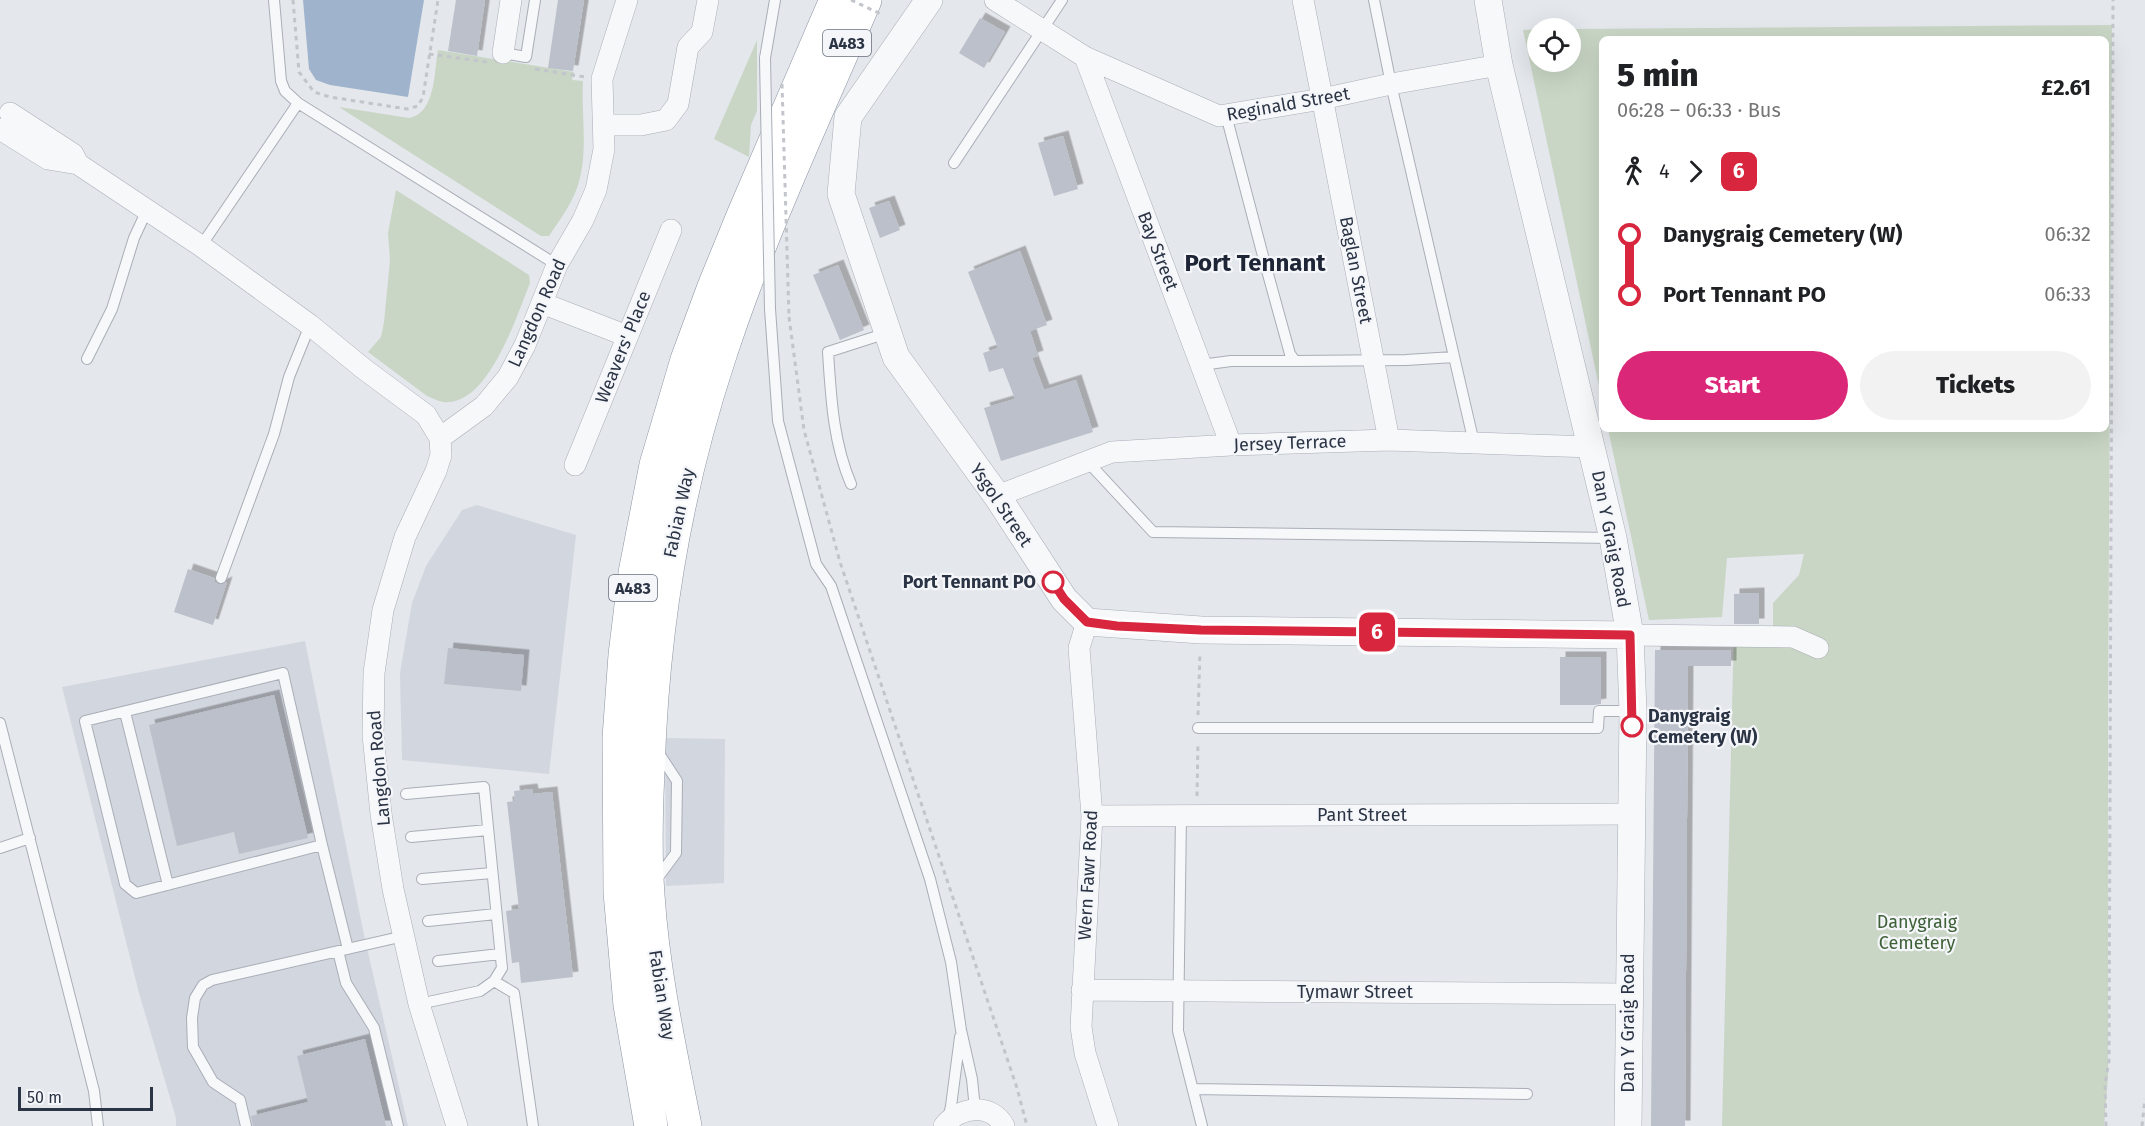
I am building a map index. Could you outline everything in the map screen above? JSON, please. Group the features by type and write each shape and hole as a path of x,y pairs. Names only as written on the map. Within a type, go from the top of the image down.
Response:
{"highway":[{"name":"Fabian Way","path":"651,1126 630,1005 620,892 619,738 625,655 635,573 656,465 687,360 743,216 836,0"},
{"name":"Fabian Way","path":"685,1126 660,991 648,895 646,817 649,736 656,647 669,558 692,451 718,361 756,255 874,8"}],"street":[{"path":"503,53 511,0"},
{"name":"Langdon Road","path":"457,1126 419,1004 393,890 373,735 374,673 383,610 405,537 441,455 440,438 484,405 508,377 525,345 557,265 583,220 596,190 604,149 602,79 627,0"},
{"path":"604,125 641,125 666,120 678,104 688,47 702,32 708,0"},
{"name":"Ysgol Street","path":"929,0 848,117 841,194 896,357 997,496 1064,599 1087,622"},
{"name":"Reginald Street","path":"995,0 1085,57 1219,116 1498,65"},
{"name":"Baglan Street","path":"1303,0 1389,440"},
{"name":"Dan Y Graig Road","path":"1488,0 1498,65 1613,538 1630,635 1633,711 1628,1126"},
{"name":"Bay Street","path":"1085,57 1231,445"},
{"path":"3,117 48,159 78,164 201,246 310,325 426,415 440,438"},
{"name":"Weavers' Place","path":"575,465 671,230"},
{"path":"542,303 627,336"},
{"name":"Jersey Terrace","path":"997,496 1112,452 1231,445 1389,440 1592,447"},
{"path":"1087,622 1117,626 1201,630 1793,637 1818,648"},
{"name":"Wern Fawr Road","path":"1087,622 1079,648 1092,816 1081,1027 1085,1053 1108,1126"},
{"name":"Pant Street","path":"1092,816 1631,814"},
{"name":"Tymawr Street","path":"1082,990 1628,994"},
{"path":"946,1124 955,1115 975,1109 993,1114 1004,1126"}],"lane":[{"path":"274,0 280,81 285,91 298,103 557,265"},
{"path":"503,53 526,57 535,1 517,0"},
{"path":"775,0 765,58 770,309 778,421 816,564 831,586 930,879 951,962 961,1030 972,1078 975,1109"},
{"path":"954,163 1062,0"},
{"path":"1374,0 1391,84 1474,443"},
{"path":"201,246 298,103"},
{"path":"1226,115 1290,354 1296,361"},
{"path":"87,359 112,309 134,238 147,210"},
{"path":"221,578 274,434 289,377 310,325"},
{"path":"851,484 835,432 828,352 887,333"},
{"path":"1201,365 1231,362 1423,360 1454,357"},
{"path":"1087,461 1153,532 1613,538"},
{"path":"322,845 136,893 126,884 85,721 283,673 322,845 343,950 346,983 374,1028 398,1126"},
{"path":"1198,728 1598,728 1599,711 1633,711"},
{"path":"124,712 168,885"},
{"path":"0,723 94,1091 98,1126"},
{"path":"406,794 484,786 502,968 494,981 480,991 419,1004"},
{"path":"1181,816 1178,1031 1202,1126"},
{"path":"411,837 488,830"},
{"path":"0,848 30,838"},
{"path":"422,879 492,873"},
{"path":"428,921 496,914"},
{"path":"246,1126 240,1100 213,1082 193,1047 195,998 203,986 212,980 404,936"},
{"path":"438,961 500,954"},
{"path":"494,981 514,993 533,1126"},
{"path":"946,1124 951,1106 961,1030"},
{"path":"1192,1089 1527,1094"}],"path":[{"path":"293,0 299,72 314,92 330,97 406,109 418,106 423,97 438,0"},
{"path":"851,0 874,8"},
{"path":"2106,1126 2105,1084 2109,1061 2113,0"},
{"path":"782,81 789,317 804,430 840,562 1014,1077 1027,1126"},
{"path":"2142,1126 2145,1099"}],"shaded area":[{"path":"477,505 576,535 549,774 402,760 400,673 412,603 426,566 462,510"},
{"path":"305,641 364,935 408,1126 176,1126 176,1118 139,993 62,687"},
{"path":"665,738 725,739 724,883 666,886"}],"green space":[{"name":"Danygraig Cemetery","path":"2112,25 2108,1076 2104,1126 1722,1126 1734,627 1773,628 1773,603 1799,575 1804,554 1727,558 1722,617 1649,620 1609,432 2109,432 2109,36 1599,36 1599,386 1532,72 1581,72 1581,29"},
{"name":"Danygraig Cemetery","path":"1523,30 1527,30 1527,49"},
{"path":"757,40 757,111 751,125 749,157 714,139"},
{"path":"438,50 574,72 572,80 583,81 584,149 581,175 572,201 549,236 541,236 339,107 409,118 418,115 429,100"},
{"path":"396,190 529,275 530,283 500,354 477,387 464,398 449,402 427,396 368,352 381,337 384,322 390,260 388,233"}],"water":[{"path":"303,0 424,0 408,97 330,85 316,80 309,69"}],"building":[{"path":"456,0 485,0 477,56 448,51"},
{"path":"558,0 584,0 573,71 548,68"},
{"path":"980,18 1005,32 984,68 959,53"},
{"path":"1063,136 1078,189 1054,196 1038,143"},
{"path":"889,201 900,230 880,238 869,208"},
{"path":"1020,251 1047,325 1030,331 1038,356 1032,358 1044,390 1076,380 1093,432 1001,461 984,408 1015,399 1003,368 989,372 983,353 998,348 968,272"},
{"path":"838,265 864,330 840,340 813,275"},
{"path":"188,569 214,578 219,585 227,582 213,625 174,612"},
{"path":"1759,593 1759,624 1734,624 1734,594"},
{"path":"448,648 524,655 521,691 444,684"},
{"path":"1655,650 1731,650 1731,666 1688,666 1685,1126 1651,1126"},
{"path":"1560,657 1601,657 1601,704 1560,705"},
{"path":"274,695 308,838 239,854 234,832 177,846 149,725"},
{"path":"532,789 533,794 552,792 573,977 521,983 519,962 512,963 506,911 519,909 507,802 515,801 514,791"},
{"path":"365,1039 386,1126 253,1126 251,1116 308,1102 297,1056"}],"bus line":[{"name":"6","path":"1053,582 1064,599 1087,622 1117,626 1201,630 1630,635 1632,726"}],"place":[{"name":"Port Tennant PO","path":"1053,582"},
{"name":"Danygraig Cemetery (W)","path":"1632,726"}],"district":[{"name":"Port Tennant","path":"1255,263"}]}
